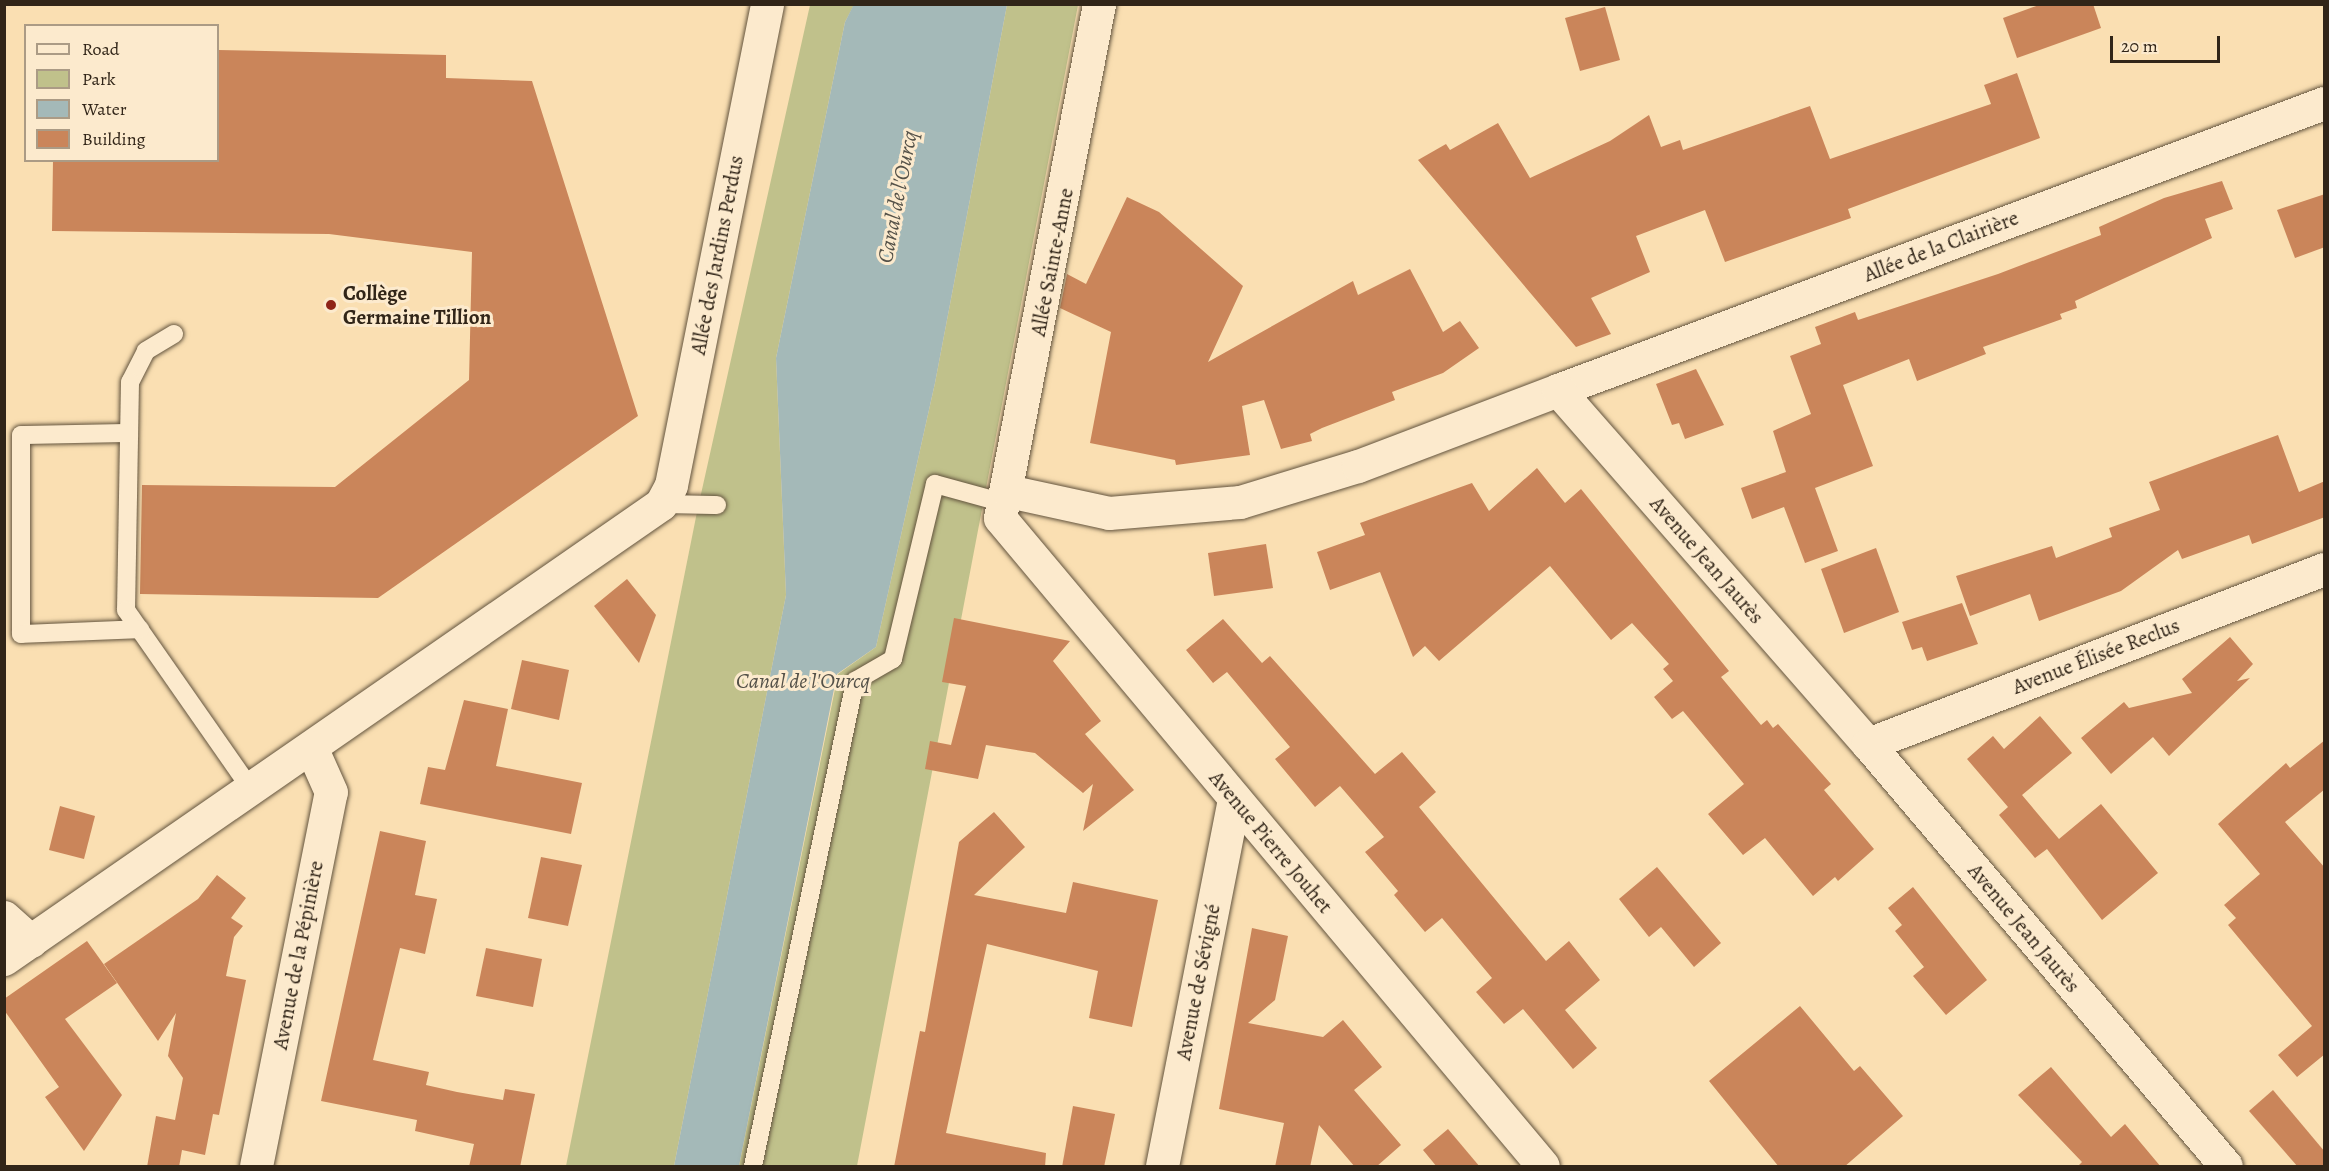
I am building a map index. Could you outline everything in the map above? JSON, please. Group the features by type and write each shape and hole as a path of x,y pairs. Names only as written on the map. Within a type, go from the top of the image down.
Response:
{"street":[{"name":"Allée des Jardins Perdus","path":"661,504 671,484 767,4"},
{"name":"Allée Sainte-Anne","path":"1004,504 1099,4"},
{"name":"Allée de la Clairière","path":"1558,390 2325,103"},
{"path":"1004,504 1108,513 1240,502 1358,466 1558,390"},
{"name":"Avenue Jean Jaurès","path":"1558,390 1868,744 2226,1167"},
{"path":"4,917 18,950 661,504"},
{"name":"Avenue Pierre Jouhet","path":"1004,504 1234,798 1543,1167"},
{"name":"Avenue Élisée Reclus","path":"1868,744 2321,576"},
{"name":"Avenue de la Pépinière","path":"256,1167 331,792 311,747"},
{"name":"Avenue de Sévigné","path":"1162,1167 1234,798"}],"lane":[{"path":"174,334 146,351 130,382 126,610 250,788"},
{"path":"129,433 21,435 21,634 140,629"},
{"path":"753,1167 855,681 893,659 935,484 1004,504"},
{"path":"661,504 717,506"}],"green space":[{"path":"810,5 854,5 845,22 776,358 786,595 674,1166 566,1166 697,512"},
{"path":"1007,5 1078,5 857,1166 739,1166 838,674 876,647 935,383"}],"water":[{"name":"Canal de l'Ourcq","path":"854,4 1007,5 935,383 876,647 837,674 739,1166 674,1166 786,595 776,358 845,22"}],"building":[{"path":"2042,4 2093,4 2101,28 2017,58 2003,18"},
{"path":"1605,7 1620,60 1580,71 1565,18"},
{"path":"219,50 446,55 446,78 532,81 638,416 378,598 140,594 142,485 335,487 469,380 472,252 329,234 52,231 53,162 219,162"},
{"path":"2017,73 2040,138 1848,209 1851,218 1725,262 1705,210 1636,236 1650,272 1591,298 1611,334 1576,347 1418,160 1446,144 1450,150 1498,123 1530,178 1610,141 1649,115 1661,147 1680,140 1683,150 1810,106 1830,159 1991,104 1984,85"},
{"path":"2222,181 2233,209 2205,219 2212,238 2075,301 2077,308 2060,314 2062,319 1983,347 1986,354 1917,381 1909,359 1843,385 1873,466 1815,488 1838,551 1805,563 1784,507 1752,519 1741,488 1786,472 1773,431 1811,414 1790,356 1821,344 1815,327 1855,312 1858,320 1998,274 2101,235 2099,227 2164,198"},
{"path":"2325,194 2325,247 2295,258 2277,210"},
{"path":"1127,197 1159,212 1243,286 1208,362 1353,281 1358,295 1410,269 1443,332 1460,321 1479,348 1443,373 1392,392 1395,400 1322,428 1310,434 1312,441 1281,449 1264,400 1242,406 1250,455 1176,465 1175,460 1090,443 1111,332 1060,308 1067,274 1086,284"},
{"path":"1696,369 1724,425 1685,439 1679,423 1672,425 1656,384"},
{"path":"2278,435 2299,492 2325,481 2325,517 2252,544 2249,535 2182,559 2178,550 2121,591 2039,621 2030,594 1970,616 1956,576 2052,546 2056,558 2112,537 2109,528 2160,510 2149,482"},
{"path":"1537,468 1565,503 1581,489 1729,671 1721,677 1761,725 1767,720 1773,728 1778,724 1831,784 1824,790 1874,849 1838,881 1835,877 1813,896 1765,838 1743,855 1708,814 1744,784 1683,711 1672,719 1654,697 1673,681 1663,669 1669,664 1632,623 1611,640 1550,566 1439,661 1425,646 1413,657 1380,572 1330,590 1317,552 1365,535 1360,523 1472,483 1489,511"},
{"path":"1266,544 1273,588 1214,596 1208,553"},
{"path":"1876,548 1899,612 1844,633 1821,569"},
{"path":"627,579 656,615 639,663 594,606"},
{"path":"1962,603 1978,644 1927,661 1922,647 1912,650 1902,622"},
{"path":"954,618 1070,641 1053,661 1101,721 1085,734 1134,790 1083,831 1093,784 1083,793 1035,753 986,745 978,779 925,769 930,741 951,745 966,686 942,682"},
{"path":"1223,619 1262,663 1270,656 1375,774 1402,752 1436,792 1419,807 1546,961 1569,941 1600,980 1565,1010 1597,1048 1573,1069 1523,1009 1504,1024 1476,992 1492,978 1442,918 1425,932 1394,895 1398,891 1365,852 1384,837 1340,786 1315,807 1275,759 1290,747 1227,672 1213,683 1186,650"},
{"path":"2230,637 2253,664 2237,681 2250,678 2169,756 2153,737 2111,774 2081,738 2124,702 2129,708 2192,693 2182,679"},
{"path":"522,660 569,670 559,720 511,709"},
{"path":"464,700 508,709 496,766 582,783 571,834 420,804 428,767 445,770"},
{"path":"2040,716 2072,753 2022,795 2059,839 2101,804 2158,873 2102,920 2047,849 2035,858 1999,815 2008,807 1967,759 1993,736 2004,749"},
{"path":"2325,740 2325,789 2285,822 2325,868 2325,1054 2297,1077 2278,1055 2312,1026 2228,925 2236,918 2224,905 2260,874 2218,824 2286,763 2290,768"},
{"path":"60,806 95,816 84,859 49,850"},
{"path":"994,812 1025,847 974,895 1066,913 1073,882 1158,900 1132,1027 1089,1018 1098,971 987,944 946,1133 1046,1153 1045,1167 894,1167 920,1031 925,1032 959,842"},
{"path":"380,831 426,841 415,895 437,899 425,954 400,948 373,1060 429,1072 426,1085 457,1092 503,1100 505,1089 535,1094 520,1167 469,1167 474,1144 415,1131 417,1120 321,1101"},
{"path":"541,857 582,865 568,926 528,918"},
{"path":"1657,867 1721,943 1694,967 1661,927 1649,937 1619,899"},
{"path":"217,875 246,898 231,918 243,926 234,937 226,976 246,980 219,1115 213,1114 205,1155 182,1150 179,1167 147,1167 156,1116 175,1120 183,1078 168,1056 176,1013 158,1041 104,964 198,899"},
{"path":"1913,887 1987,980 1946,1015 1913,976 1924,967 1895,931 1902,925 1888,908"},
{"path":"1252,928 1288,936 1275,1000 1248,1023 1323,1037 1343,1020 1382,1067 1354,1090 1401,1145 1376,1167 1355,1167 1319,1125 1310,1167 1275,1167 1284,1123 1219,1109"},
{"path":"87,941 117,983 65,1019 122,1095 84,1151 45,1097 59,1087 4,1010 4,999"},
{"path":"486,948 542,959 533,1007 476,996"},
{"path":"1800,1006 1854,1071 1860,1066 1903,1116 1844,1167 1779,1167 1709,1081"},
{"path":"2051,1067 2111,1137 2125,1124 2161,1167 2077,1167 2082,1162 2018,1095"},
{"path":"2273,1090 2325,1152 2325,1167 2298,1167 2249,1111"},
{"path":"1073,1106 1115,1114 1104,1167 1062,1167"},
{"path":"1448,1129 1480,1167 1437,1167 1423,1150"}],"place":[{"name":"Collège Germaine Tillion","path":"331,305"}]}
